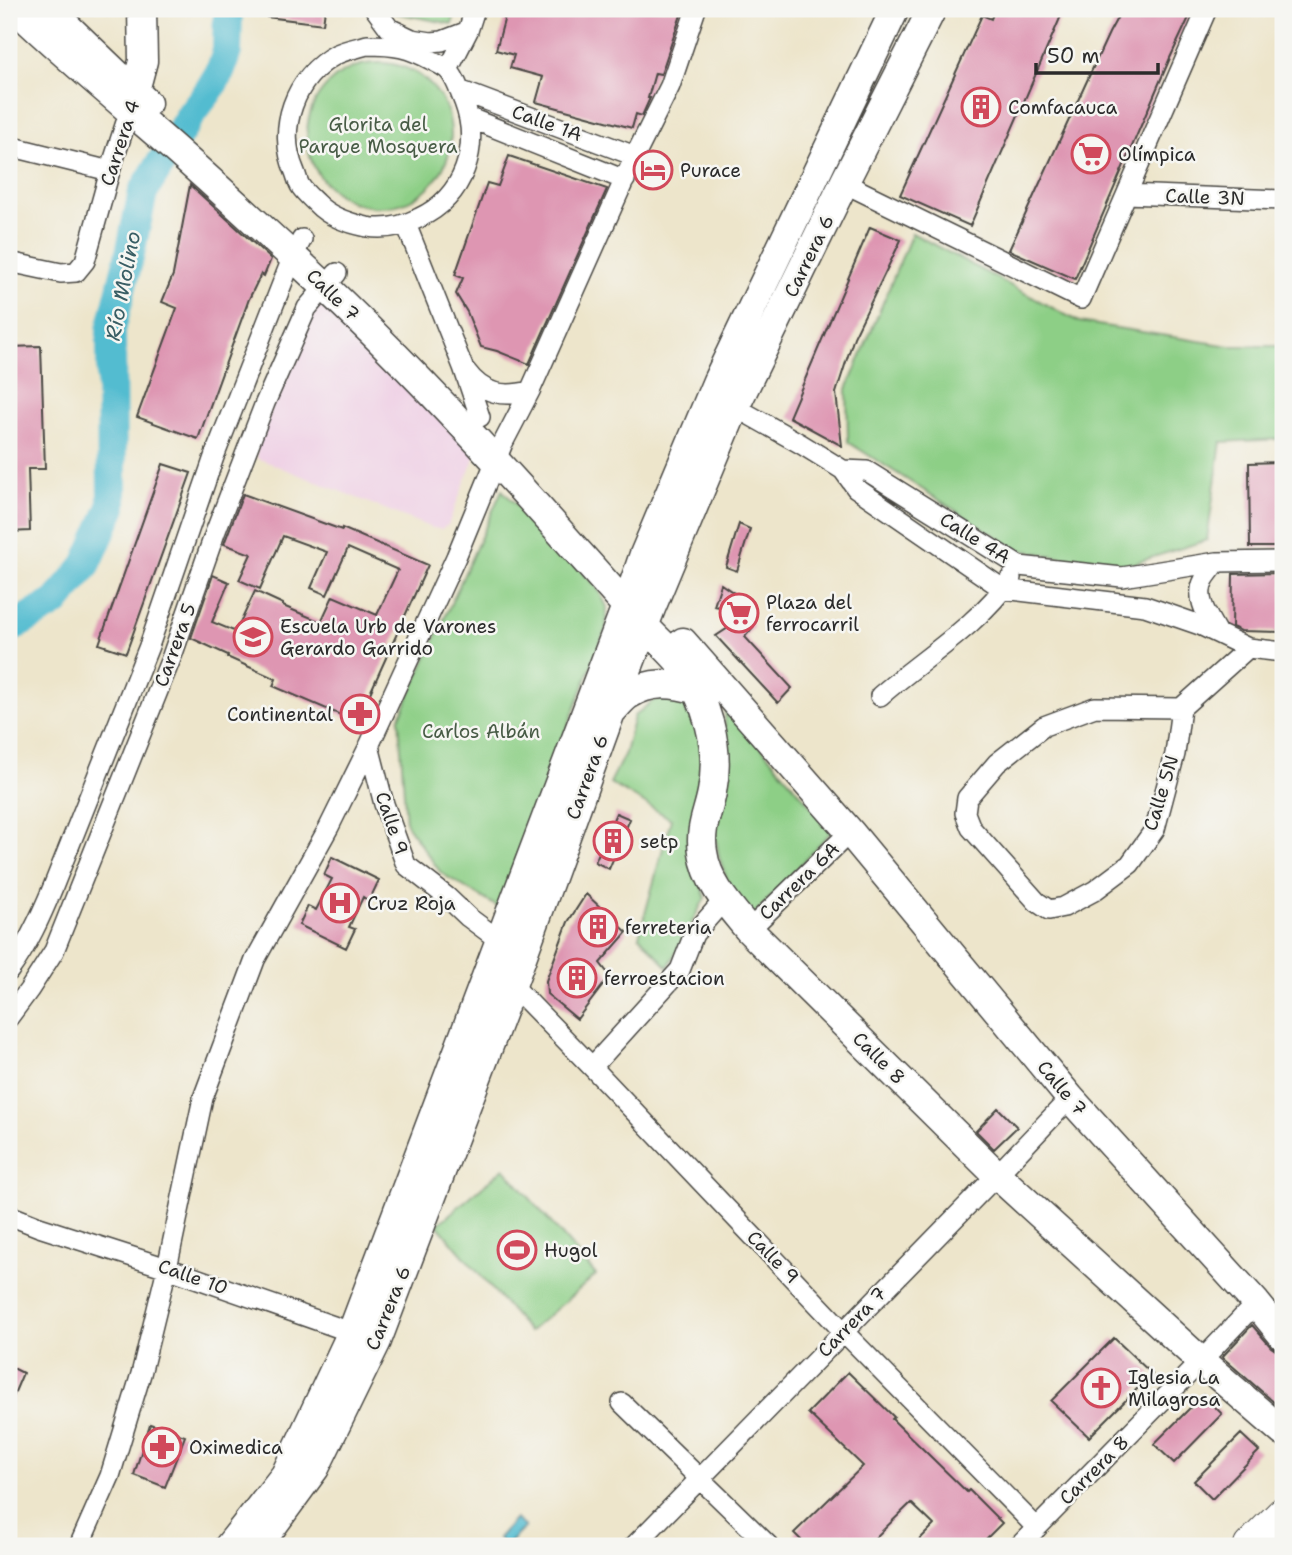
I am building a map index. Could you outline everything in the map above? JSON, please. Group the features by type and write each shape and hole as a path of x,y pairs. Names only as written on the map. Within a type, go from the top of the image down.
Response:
{"main road":[{"name":"Calle 7","path":"16,9 52,44 136,104 480,417 500,452 850,832 1070,1098 1283,1336"},
{"name":"Calle 7","path":"50,9 136,104"},
{"name":"Carrera 4","path":"136,104 143,61 142,9"},
{"name":"Carrera 6","path":"229,1546 285,1475 365,1337 512,985 611,712 639,606 643,557 717,381 895,9"},
{"name":"Carrera 6","path":"254,1546 266,1535 316,1468 365,1337 499,940 639,606 844,183 932,9"},
{"name":"Calle 7","path":"331,280 412,372 573,523 639,606"},
{"name":"Calle 8","path":"639,606 698,690 710,723 715,761 712,793 702,833 703,853 709,877 724,900 749,930 997,1175 1283,1432"},
{"path":"611,712 628,695 650,685 674,683 698,690"},
{"path":"1250,1546 1283,1513"}],"street":[{"path":"375,9 389,28 412,39 442,41 468,31"},
{"path":"367,45 375,9"},
{"path":"448,70 468,31 475,9"},
{"path":"79,1546 110,1476 141,1374 167,1268 203,1098 255,960 329,827 369,746 456,557 500,452 635,156 670,86 695,9"},
{"path":"844,183 1081,299 1208,9"},
{"path":"367,45 393,45 418,52 448,70 470,118 471,145 464,172 450,195 430,213 406,225 377,229 348,223 322,210 301,187 289,159 286,128 295,98 312,72 337,54 367,45"},
{"name":"Calle 1A","path":"459,90 635,156"},
{"name":"Carrera 4","path":"9,262 61,274 76,272 85,261 110,170 136,104"},
{"name":"Calle 1A","path":"470,118 625,180"},
{"path":"9,146 110,170"},
{"name":"Calle 3N","path":"1127,194 1283,200"},
{"path":"406,225 463,367 480,417"},
{"name":"Carrera 5","path":"9,971 40,920 149,646 214,457 297,248"},
{"name":"Carrera 5","path":"9,1017 54,951 172,656 265,403 307,308 331,280"},
{"path":"463,367 472,380 485,389 514,395 530,391"},
{"path":"239,393 265,403"},
{"name":"Calle 4A","path":"735,407 843,470 867,471 1019,566 1122,577 1217,562 1283,561"},
{"path":"843,470 856,488 1003,589 1145,607 1200,625 1248,648 1283,652"},
{"path":"191,525 215,533"},
{"path":"1217,562 1203,582 1200,594 1204,609 1217,633"},
{"path":"880,696 973,620 1003,589 1019,566"},
{"path":"1181,708 1248,648"},
{"name":"Calle 5N","path":"1095,707 1181,708 1175,754 1154,829 1130,864 1094,891 1065,907 1049,909 1037,902 971,828 965,813 967,798 997,762 1044,726 1095,707"},
{"name":"Calle 9","path":"369,746 384,804 407,865 499,940"},
{"name":"Carrera 6A","path":"749,930 850,832"},
{"path":"592,1067 680,970 694,934 724,900"},
{"name":"Calle 9","path":"512,985 843,1331 1037,1528"},
{"name":"Carrera 7","path":"634,1546 1070,1098"},
{"name":"Calle 10","path":"9,1215 365,1337"},
{"name":"Carrera 8","path":"1019,1546 1255,1303"},
{"path":"622,1403 769,1546"}],"shaded area":[{"path":"320,303 345,318 478,448 448,525 441,529 432,528 257,458 256,445 304,327"}],"green space":[{"path":"390,9 457,9 452,24 390,12"},
{"name":"Glorita del Parque Mosquera","path":"379,63 407,68 430,84 446,107 451,135 446,163 430,186 407,202 379,207 351,202 328,186 312,163 307,135 312,107 328,84 351,68"},
{"path":"912,233 1079,322 1230,346 1283,346 1283,439 1221,442 1207,540 1119,568 1016,549 848,442 847,389"},
{"name":"Carlos Albán","path":"502,490 597,587 607,607 606,628 498,907 441,873 406,824 399,719"},
{"path":"655,699 683,702 701,728 705,756 693,853 705,898 668,967 639,936 671,819 610,783 625,753 634,716"},
{"path":"725,704 832,831 750,919 731,891 719,857 713,822 725,742"},
{"name":"Hugol","path":"504,1168 596,1275 529,1332 437,1225"}],"water":[{"path":"515,1519 525,1527 506,1546 498,1538"}],"building":[{"path":"267,9 325,9 323,24 267,17"},
{"path":"507,9 683,9 661,74 655,73 650,98 642,116 636,114 632,128 536,102 543,77 510,68 514,55 496,50"},
{"name":"Comfacauca","path":"995,9 1064,9 970,226 900,195 982,15 991,19"},
{"name":"Olímpica","path":"1122,9 1193,9 1075,279 1009,250"},
{"path":"509,156 607,189 529,364 481,347 467,312 456,294 463,278 455,275 487,183 498,186"},
{"path":"190,185 271,259 249,299 198,439 137,417 177,308 162,302 173,275"},
{"path":"870,227 901,240 854,337 836,393 842,446 789,417"},
{"path":"41,346 45,469 28,469 30,531 9,532 9,347"},
{"path":"1283,462 1283,547 1250,547 1249,463"},
{"path":"163,464 191,473 126,653 99,644"},
{"path":"243,494 342,528 428,565 357,722 273,686 276,679 191,638 213,575 229,582 212,622 236,632 255,591 321,622 333,596 377,615 398,570 348,548 327,595 311,588 327,552 283,536 260,589 239,580 251,554 224,544"},
{"path":"739,524 750,529 737,571 726,567"},
{"path":"1283,573 1283,632 1241,631 1232,627 1233,574"},
{"name":"Plaza del ferrocarril","path":"721,584 744,600 753,627 745,637 792,688 778,703 716,636 728,628 734,618 725,608 714,606"},
{"name":"setp","path":"616,813 630,819 609,869 595,862"},
{"name":"Cruz Roja","path":"332,857 379,880 369,901 363,897 349,927 355,929 346,948 299,925 308,906 316,910 332,879 324,875"},
{"path":"586,894 627,932 600,963 610,976 577,1019 547,994 546,981 568,922"},
{"path":"998,1108 1017,1127 994,1149 976,1131"},
{"path":"1252,1325 1271,1347 1283,1352 1283,1410 1222,1357"},
{"name":"Iglesia La Milagrosa","path":"1114,1338 1152,1374 1089,1437 1051,1401"},
{"path":"9,1366 23,1373 9,1406"},
{"path":"848,1372 894,1417 892,1419 1002,1523 979,1546 913,1546 934,1525 911,1503 875,1538 883,1546 807,1546 794,1533 863,1466 808,1413"},
{"path":"1203,1395 1222,1414 1174,1463 1154,1444"},
{"name":"Oximedica","path":"150,1424 185,1436 165,1487 134,1475"},
{"path":"1241,1434 1259,1451 1212,1499 1194,1481"}],"waterway":[{"name":"Río Molino","path":"9,629 56,602 86,565 112,507 111,330 143,192 220,72 227,51 228,9"}],"place":[{"name":"Comfacauca","path":"981,107"},
{"name":"Olímpica","path":"1091,154"},
{"name":"Purace","path":"653,170"},
{"name":"Plaza del ferrocarril","path":"739,613"},
{"name":"Escuela Urb de Varones Gerardo Garrido","path":"253,637"},
{"name":"Continental","path":"360,714"},
{"name":"setp","path":"613,841"},
{"name":"Cruz Roja","path":"340,903"},
{"name":"ferreteria","path":"598,927"},
{"name":"ferroestacion","path":"577,978"},
{"name":"Hugol","path":"517,1250"},
{"name":"Iglesia La Milagrosa","path":"1101,1388"},
{"name":"Oximedica","path":"162,1447"}]}
